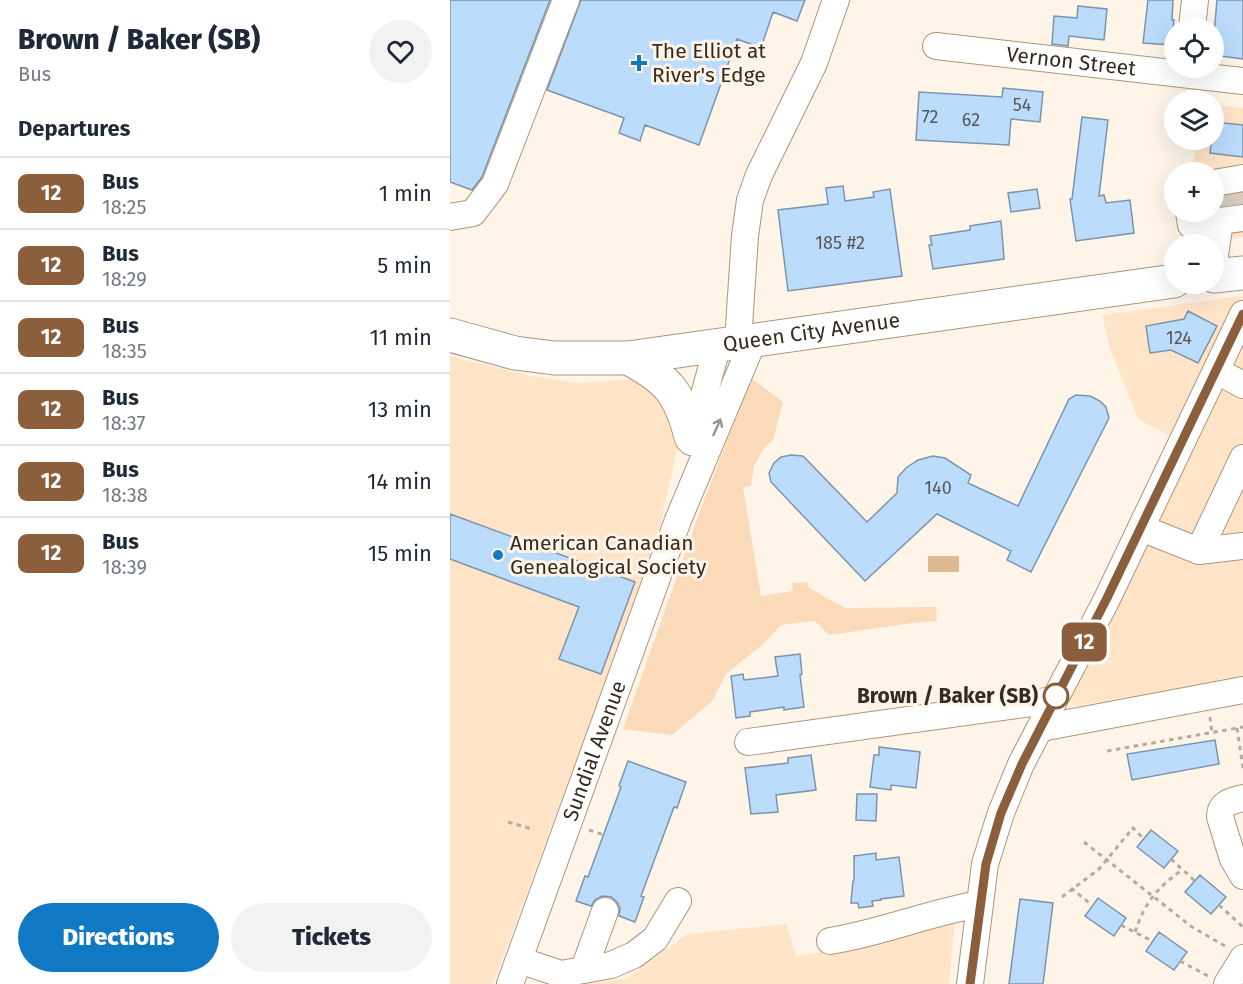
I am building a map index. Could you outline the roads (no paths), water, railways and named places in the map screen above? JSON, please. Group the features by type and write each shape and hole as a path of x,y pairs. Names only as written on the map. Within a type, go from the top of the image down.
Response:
{"main road":[{"path":"1224,275 1243,273"},
{"name":"Queen City Avenue","path":"450,335 515,353 554,358 628,358 737,341 1164,283"},
{"path":"628,358 651,370 677,396 691,437"}],"street":[{"path":"450,217 473,213 495,184 566,0"},
{"path":"737,341 750,200 759,175 814,63 836,0"},
{"path":"1193,18 1195,0"},
{"name":"Vernon Street","path":"936,46 1164,69"},
{"name":"Vernon Street","path":"1224,78 1243,81"},
{"path":"970,984 986,864 1001,813 1022,764 1107,598 1243,314"},
{"name":"Sundial Avenue","path":"678,520 691,437 737,341"},
{"name":"Sundial Avenue","path":"510,984 678,520 737,341"},
{"path":"1217,371 1243,384"},
{"path":"1199,551 1243,458"},
{"path":"1141,528 1199,551 1243,546"},
{"path":"1041,728 1243,690"},
{"path":"748,742 1054,700"},
{"path":"1243,798 1224,804 1220,810 1220,817 1233,859 1243,876"},
{"path":"519,960 561,974 611,964 634,955 655,939 678,901"},
{"path":"830,941 858,936 956,908 979,904"},
{"path":"584,969 605,911"},
{"path":"1221,982 1236,953"}],"tunnel":[{"path":"1232,185 1236,210"}],"place":[{"name":"The Elliot at River's Edge","path":"639,63"},
{"name":"American Canadian Genealogical Society","path":"498,555"},
{"name":"Brown / Baker (SB)","path":"1056,696"}]}
